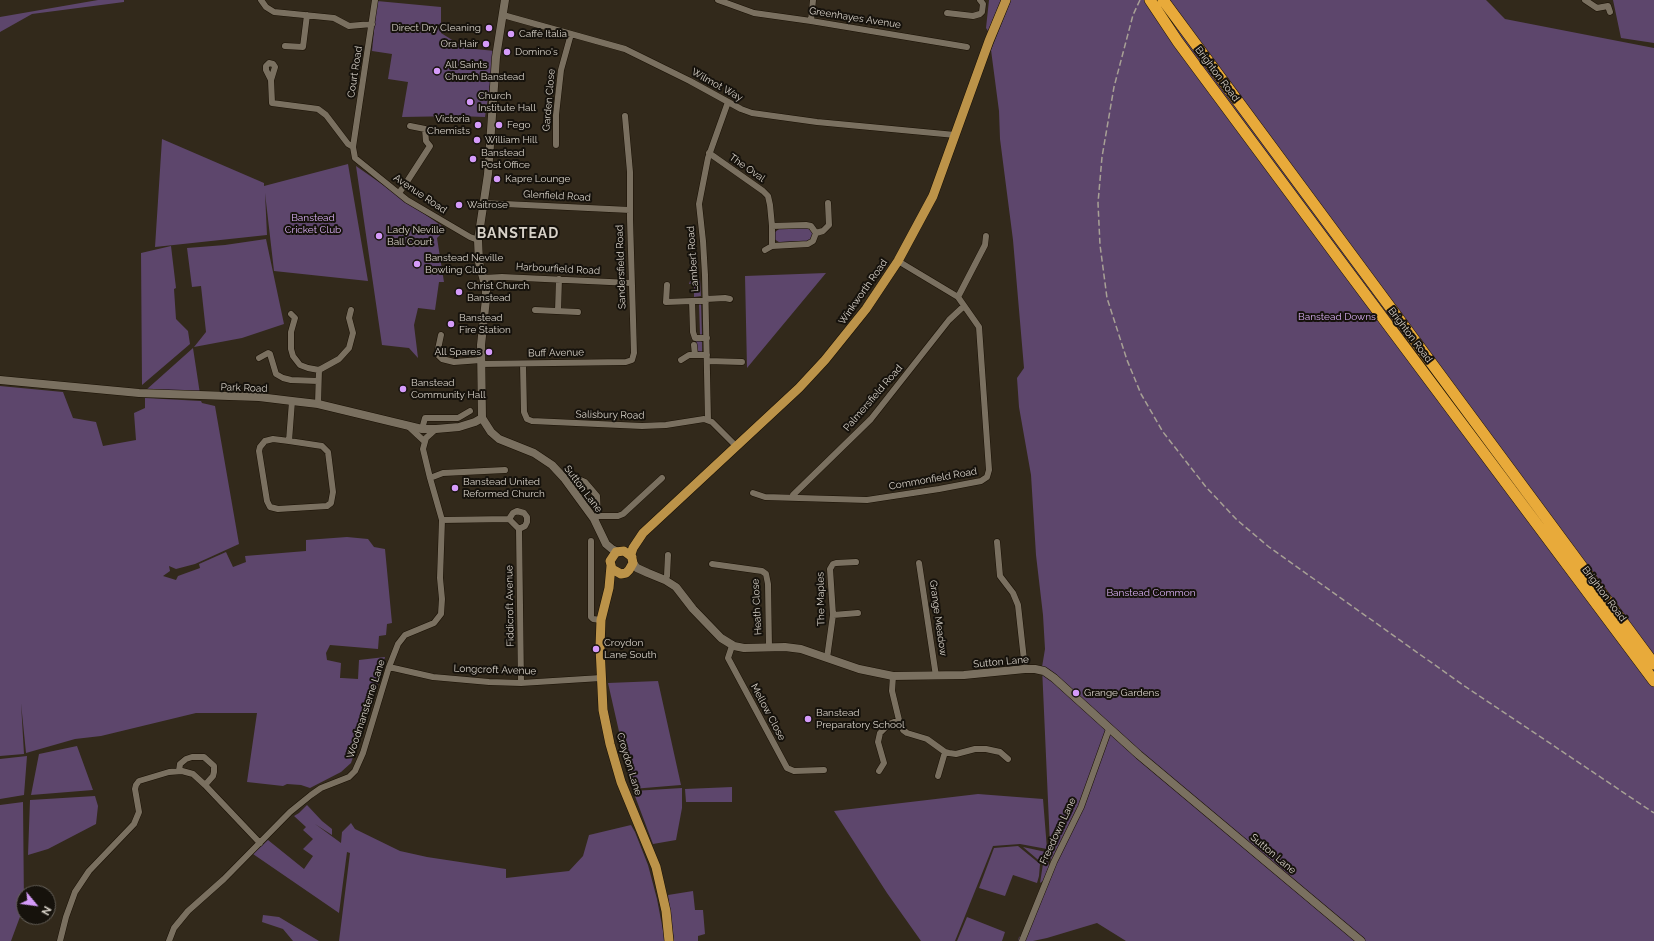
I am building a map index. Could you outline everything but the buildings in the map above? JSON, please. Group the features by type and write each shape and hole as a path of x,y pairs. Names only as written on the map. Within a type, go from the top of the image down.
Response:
{"highway":[{"name":"Brighton Road","path":"1150,0 1178,42 1654,681"},
{"name":"Brighton Road","path":"1163,0 1654,664"}],"main road":[{"path":"482,418 481,336 486,299 478,240 484,203 490,145 496,57 505,0"},
{"name":"Winkworth Road","path":"619,551 643,533 799,388 825,360 866,309 898,261 933,196 989,41 1006,0"},
{"name":"Park Road","path":"0,380 138,393 259,398 318,404 422,429 436,429 459,422 475,422 482,418"},
{"name":"Sutton Lane","path":"482,418 490,432 499,439 534,453 552,465 564,478 596,517 610,563"},
{"name":"Winkworth Road","path":"632,560 632,548 643,533"},
{"name":"Sutton Lane","path":"603,538 608,547 619,551"},
{"path":"648,573 623,573 613,570 610,563 613,555 619,551 628,553 632,560 648,573 665,580 676,587 693,609 721,638 732,646"},
{"path":"623,573 632,560"},
{"name":"Croydon Lane","path":"610,563 609,588 601,620 600,647 603,710 610,744 621,782 656,867 666,910 669,941"},
{"name":"Croydon Lane","path":"609,588 614,580 623,573"},
{"name":"Sutton Lane","path":"732,646 744,648 769,647 802,649 859,669 893,676 964,675 1025,669 1036,669 1049,674 1109,729 1361,941"}],"street":[{"path":"261,0 266,7 274,12 334,18 349,26 372,24"},
{"name":"Court Road","path":"353,148 375,0"},
{"name":"Greenhayes Avenue","path":"718,0 754,13 967,47"},
{"path":"811,21 813,0"},
{"path":"947,13 973,16 980,14 983,9 983,4 980,0"},
{"path":"1585,0 1597,8 1608,6 1610,12"},
{"path":"285,46 303,47 307,15"},
{"name":"Wilmot Way","path":"503,16 625,49 746,111 775,117 817,122 955,135"},
{"name":"Garden Close","path":"556,145 556,114 561,70 571,34"},
{"path":"271,80 272,103 318,109 326,115 348,144 353,148"},
{"name":"Lambert Road","path":"708,420 706,300 703,241 699,204 709,154 728,102"},
{"name":"Sandersfield Road","path":"625,116 630,172 634,352 632,360"},
{"path":"408,180 430,146 426,141 425,129 410,126"},
{"name":"Avenue Road","path":"353,148 355,158 399,193 437,218 478,240"},
{"name":"The Oval","path":"709,154 766,194 769,200 772,226 772,246"},
{"path":"399,193 404,186"},
{"name":"Glenfield Road","path":"484,203 630,210"},
{"path":"816,233 823,231 829,225 828,203"},
{"path":"772,226 806,225 811,226 816,233"},
{"path":"765,250 772,246 808,244 813,241 816,233"},
{"path":"958,297 984,245 986,236"},
{"path":"898,261 958,297 964,306"},
{"name":"Harbourfield Road","path":"483,278 491,276 632,283"},
{"path":"558,311 559,279"},
{"path":"667,285 666,302 725,298 730,299"},
{"path":"692,301 693,336 698,338 707,338"},
{"name":"Palmersfield Road","path":"792,498 793,494 871,419 949,320 964,306"},
{"name":"Commonfield Road","path":"753,493 765,497 857,500 875,499 981,481 987,477 989,470 980,331 979,327 964,306"},
{"path":"291,314 295,318 291,332 293,356 300,365 319,370 339,359 349,348 353,332 349,318 351,310"},
{"path":"535,310 578,312"},
{"name":"Buff Avenue","path":"441,334 437,354 442,359 454,362 523,364 626,362 632,360"},
{"path":"694,345 695,355"},
{"path":"259,358 268,353 270,354 276,374 282,378 291,380 318,381"},
{"path":"681,360 689,355 695,355 742,362"},
{"name":"Salisbury Road","path":"523,364 524,412 527,419 532,421 642,426 666,425 699,419 708,420"},
{"path":"318,404 319,370"},
{"path":"289,441 292,401"},
{"path":"422,429 425,418 459,422 470,411"},
{"path":"708,420 737,447"},
{"path":"407,426 424,441 436,429"},
{"path":"268,440 289,441 322,446 328,452 333,492 331,503 327,506 278,509 270,507 267,501 260,459 260,447 265,441 268,440"},
{"name":"Woodmansterne Lane","path":"168,941 174,928 188,911 224,879 304,799 321,788 349,777 355,771 363,753 389,667 398,644 405,635 434,622 441,614 442,599 440,578 442,520 424,454 424,441"},
{"path":"430,478 443,473 505,470"},
{"path":"576,478 585,482 597,496 596,517 618,516 623,514 645,489 662,478"},
{"name":"Fiddicroft Avenue","path":"442,520 509,519 513,513 517,511 524,513 527,517 525,526 519,528 521,683"},
{"path":"509,519 519,528"},
{"path":"591,541 590,617 601,620"},
{"path":"997,542 1000,576 1013,593 1018,605 1025,669"},
{"path":"665,580 667,576 668,555"},
{"name":"The Maples","path":"827,658 833,615 829,573 831,566 836,563 856,562"},
{"name":"Grange Meadow","path":"919,563 936,676"},
{"name":"Heath Close","path":"712,564 762,571 766,574 768,584 769,647"},
{"path":"833,615 858,613"},
{"name":"Mellow Close","path":"732,646 728,658 783,761 791,771 824,770"},
{"name":"Longcroft Avenue","path":"389,667 407,672 455,680 521,683 601,678"},
{"path":"893,676 892,691 898,720 907,733 927,739 945,752 956,754 975,749 986,749 1000,752 1008,759"},
{"path":"879,771 884,763 878,742 880,733 890,724 898,720"},
{"name":"Freedown Lane","path":"1022,941 1054,862 1081,807 1109,729"},
{"path":"938,776 945,752"},
{"path":"179,771 180,764 186,759 192,757 204,757 214,766 213,776 205,785"},
{"path":"60,941 66,917 75,892 86,876 134,824 139,812 135,789 139,781 159,774 179,771 192,774 205,785 260,843"}],"green space":[{"path":"98,0 124,0 124,2 32,14 0,32 0,17"},
{"path":"989,0 1001,0 988,31 986,28"},
{"name":"Banstead Downs","path":"1011,0 1486,0 1505,19 1654,48 1654,941 1126,941 1097,923 1047,938 1033,941 1018,941 1019,937 1025,934 1051,868 1042,667 1045,649 1043,615 1036,555 1031,475 1019,407 1017,378 1024,368 1013,240 1000,139 999,111 991,50"},
{"path":"1613,0 1654,0 1654,43 1621,38"},
{"path":"377,1 441,7 441,33 465,48 495,51 485,117 402,117 408,82 388,79 392,54 372,51"},
{"name":"Banstead Cricket Club","path":"162,139 264,183 264,186 348,164 368,281 274,271 265,193 267,235 155,247"},
{"path":"356,166 446,229 437,238 444,282 439,282 435,310 418,308 414,325 418,358 409,348 382,345"},
{"path":"808,227 814,233 808,241 779,242 774,239 775,232 779,229"},
{"path":"266,239 284,324 242,338 194,347 206,332 201,286 192,287 187,248 225,245"},
{"path":"171,246 176,288 174,289 176,319 188,331 190,344 142,385 141,253"},
{"path":"826,273 747,368 745,276"},
{"path":"700,280 701,296 694,297 694,284 689,284 690,281"},
{"path":"699,303 701,303 702,335 700,336"},
{"path":"696,341 702,342 702,352 696,351"},
{"path":"193,348 200,394 146,390"},
{"path":"0,386 63,392 73,418 96,422 103,446 136,440 134,413 145,408 145,398 201,401 202,403 215,406 239,544 195,564 176,569 169,566 170,571 163,576 176,580 178,576 200,568 199,564 226,552 233,567 246,562 245,556 306,551 306,540 347,537 368,539 374,547 385,549 392,623 387,624 386,635 379,636 378,649 330,645 326,653 327,660 341,663 340,678 358,679 359,660 385,657 377,686 351,763 341,772 310,788 301,785 287,784 283,786 247,782 257,713 196,713 101,736 75,739 26,753 21,703 24,754 0,756"},
{"path":"658,681 681,785 632,789 608,683"},
{"path":"77,746 93,790 31,795 39,754"},
{"path":"27,756 24,795 0,799 0,759"},
{"path":"732,787 732,802 686,802 685,789"},
{"path":"682,788 682,808 676,840 653,844 633,791"},
{"path":"978,794 1043,799 1047,849 1020,844 993,846 955,941 921,941 887,893 834,811"},
{"path":"95,796 98,806 96,824 48,849 28,855 30,800"},
{"path":"23,802 24,885 16,885 17,925 11,941 0,941 0,805"},
{"path":"307,805 332,829 332,835 315,824 341,843 342,832 351,823 355,829 400,851 427,857 506,869 506,878 569,871 583,856 589,835 631,825 648,865 657,899 665,941 339,941 350,853 347,852 339,913 253,854 268,840 304,869 313,856 303,849 313,839 303,830 306,827 294,816"},
{"path":"1018,846 1040,864 1037,883 1013,875 1005,896 979,888 994,848"},
{"path":"1023,847 1046,852 1049,866 1043,881 1040,883 1043,864"},
{"path":"693,891 695,910 703,910 705,934 698,936 698,941 674,941 668,895"},
{"path":"263,915 279,917 319,941 293,941 283,929 262,922"},
{"path":"967,917 1005,932 1002,941 957,941"}],"railway":[{"path":"1140,0 1133,15 1114,87 1102,157 1098,203 1100,245 1107,298 1127,360 1141,394 1163,432 1206,487 1237,520 1269,547 1463,685 1654,813"}],"place":[{"name":"Direct Dry Cleaning","path":"489,28"},
{"name":"Caffè Italia","path":"511,34"},
{"name":"Ora Hair","path":"486,44"},
{"name":"Domino's","path":"507,52"},
{"name":"All Saints Church Banstead","path":"437,71"},
{"name":"Church Institute Hall","path":"470,102"},
{"name":"Victoria Chemists","path":"478,125"},
{"name":"Fego","path":"499,125"},
{"name":"William Hill","path":"477,140"},
{"name":"Banstead Post Office","path":"473,159"},
{"name":"Kapre Lounge","path":"497,179"},
{"name":"Waitrose","path":"459,205"},
{"name":"Lady Neville Ball Court","path":"379,236"},
{"name":"Banstead Neville Bowling Club","path":"417,264"},
{"name":"Christ Church Banstead","path":"459,292"},
{"name":"Banstead Fire Station","path":"451,324"},
{"name":"All Spares","path":"489,352"},
{"name":"Banstead Community Hall","path":"403,389"},
{"name":"Banstead United Reformed Church","path":"455,488"},
{"name":"Croydon Lane South","path":"596,649"},
{"name":"Grange Gardens","path":"1076,693"},
{"name":"Banstead Preparatory School","path":"808,719"}],"district":[{"name":"BANSTEAD","path":"518,234"}],"park label":[{"name":"Banstead Common","path":"1151,593"}]}
